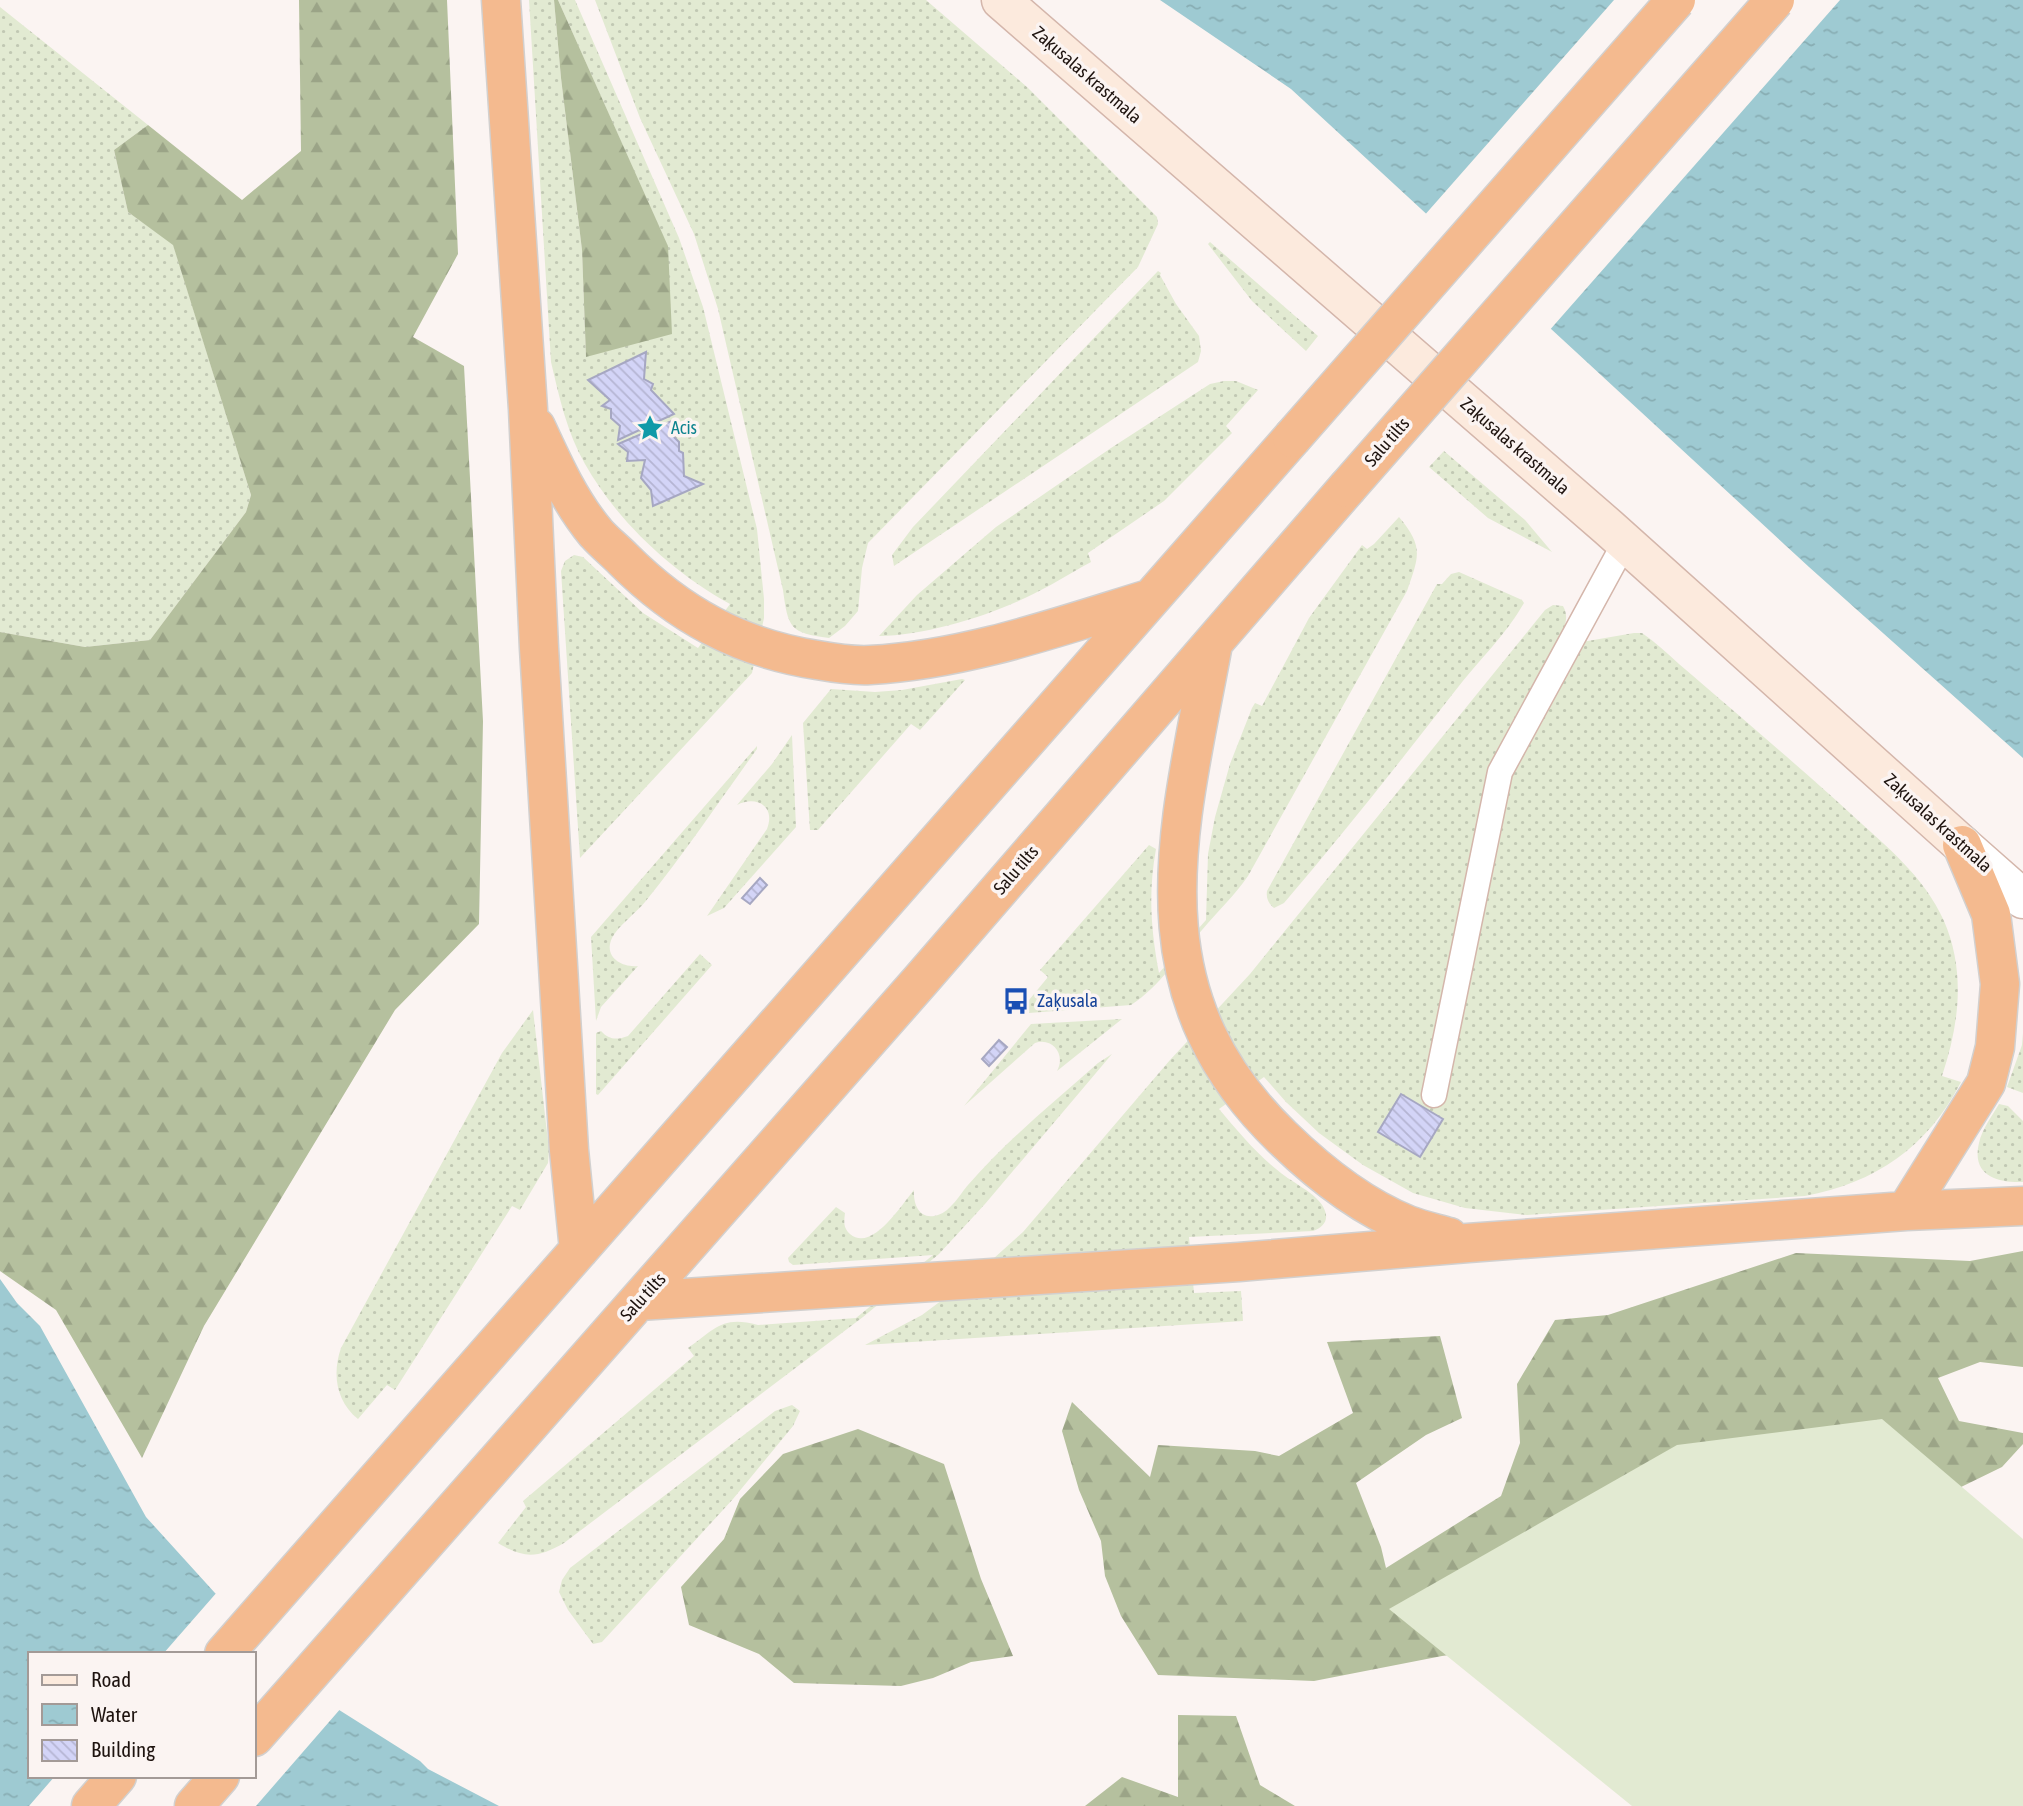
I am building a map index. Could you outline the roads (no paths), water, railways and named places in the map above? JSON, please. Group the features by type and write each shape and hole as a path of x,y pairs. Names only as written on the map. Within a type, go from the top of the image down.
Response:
{"highway":[{"path":"501,0 528,409 539,648 569,1150 579,1250"},
{"path":"226,1652 1676,0"},
{"name":"Salu tilts","path":"256,1735 912,990 1775,0"},
{"path":"528,409 562,483 596,532 639,575 685,612 744,642 792,656 867,665 912,661 1027,637 1149,600"},
{"path":"1213,642 1177,848 1177,924 1183,968 1196,1010 1228,1075 1259,1114 1300,1155 1356,1198 1407,1224 1468,1242"},
{"path":"1906,1211 1986,1083 1996,1047 2000,984 1991,914 1962,845"},
{"path":"639,1301 1239,1262 1468,1242 1906,1211 2023,1206"},
{"path":"91,1806 115,1778"},
{"path":"194,1806 218,1778"}],"street":[{"name":"Zaķusalas krastmala","path":"1001,0 1625,542 2023,900"}],"lane":[{"path":"1434,1095 1500,772 1625,542"}],"water":[{"path":"1160,0 2023,0 2023,758 1809,567 1291,89"},
{"path":"0,1279 17,1303 40,1326 146,1517 215,1593 336,1708 420,1761 428,1769 499,1806 0,1806"}],"place":[{"name":"Acis","path":"650,428"},
{"name":"Zaķusala","path":"1016,1001"}]}
